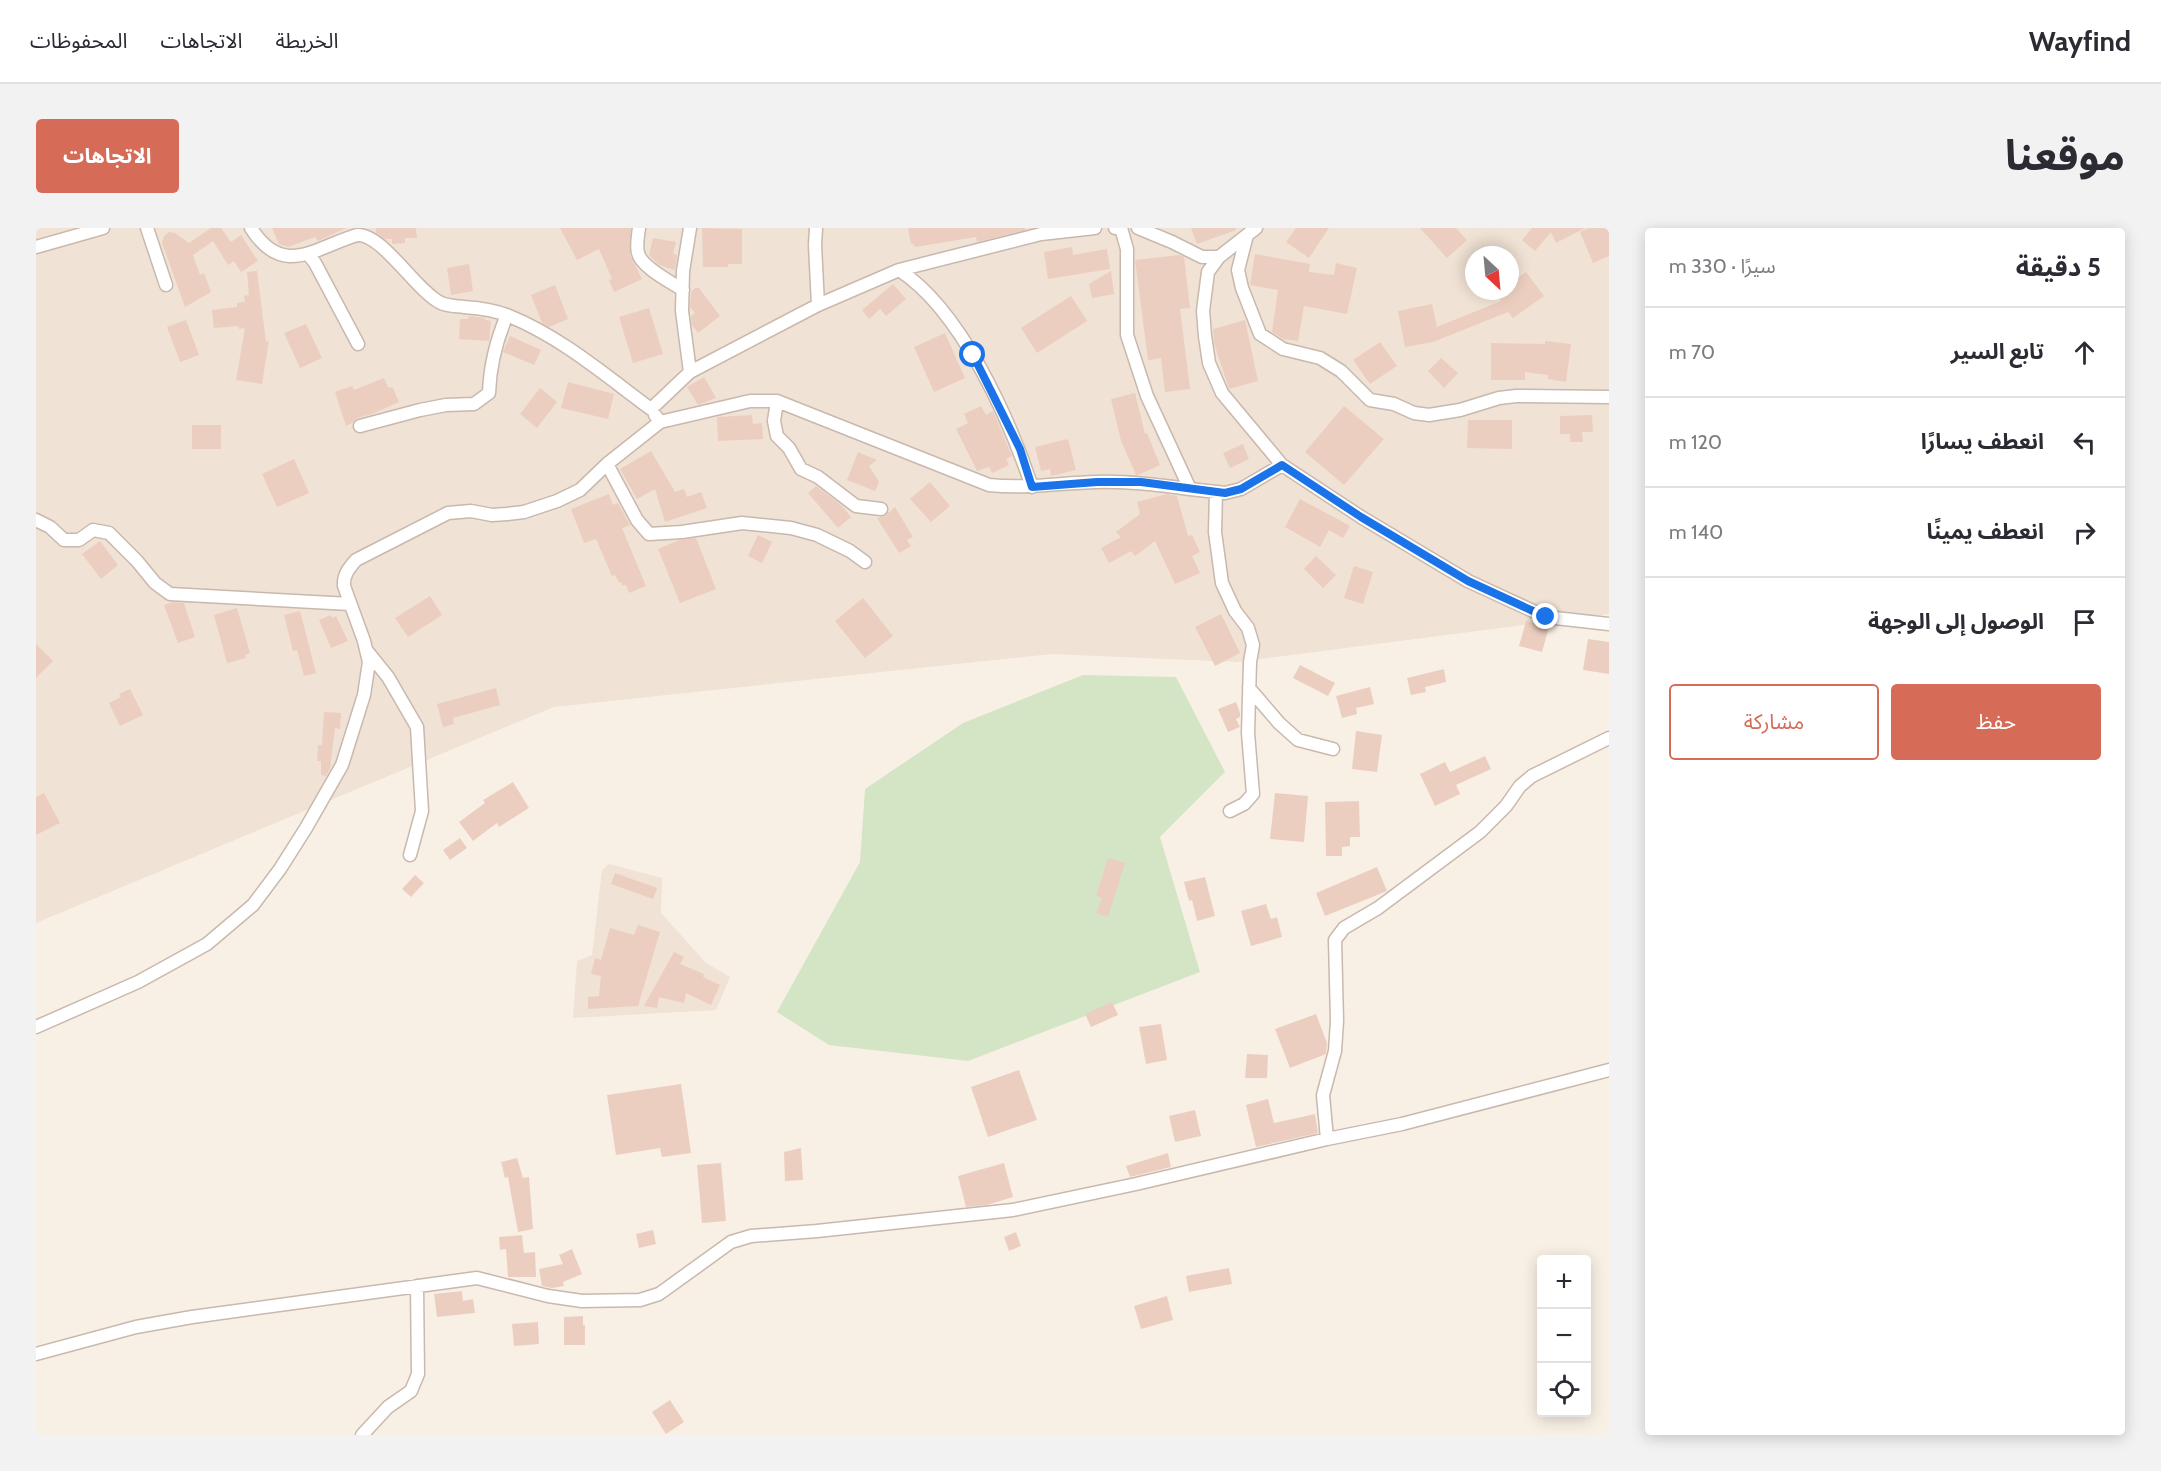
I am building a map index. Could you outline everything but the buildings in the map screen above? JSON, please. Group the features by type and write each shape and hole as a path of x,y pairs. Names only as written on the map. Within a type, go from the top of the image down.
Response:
{"street":[{"path":"36,247 102,228"},
{"path":"147,228 166,285"},
{"path":"251,228 274,252 297,256 308,254 348,237 363,234 388,253 427,294 443,304 507,315 571,351 651,409 660,422"},
{"path":"639,228 637,249 639,256 646,265 683,290"},
{"path":"690,228 683,271 682,311 690,372"},
{"path":"816,228 818,305"},
{"path":"651,409 690,372 818,305 899,270 1041,234 1095,228"},
{"path":"1115,228 1121,228 1126,249 1127,335 1147,396 1190,489"},
{"path":"1138,228 1202,257 1219,257"},
{"path":"1251,231 1219,257 1208,272 1204,304 1205,336 1209,363 1222,393 1282,465 1361,517 1468,581 1546,617 1609,624"},
{"path":"1251,231 1238,270 1242,288 1260,334 1283,349 1320,358 1341,371 1370,400 1394,404 1414,413 1429,415 1516,396 1609,397"},
{"path":"308,254 315,262 358,344"},
{"path":"899,270 912,278 955,326 973,355 1020,449 1032,487"},
{"path":"360,426 420,410 446,405 474,404 489,393 495,344 507,315"},
{"path":"36,1027 138,982 207,944 253,905 280,869 342,765 364,694 369,663 367,651 344,586 345,575 356,560 367,553 448,513 471,511 507,514 524,512 557,501 580,490 607,464 660,422 750,400 777,402 989,485 1012,488 1141,482 1225,493 1241,489 1282,465"},
{"path":"777,402 774,421 777,436 789,448 801,469 827,483 856,506 881,509"},
{"path":"607,464 638,520 649,534 682,532 742,523 791,528 817,535 850,551 865,562"},
{"path":"1216,492 1215,532 1222,583 1235,611 1252,637 1253,645 1250,662 1248,733 1253,794 1244,804 1230,811"},
{"path":"36,520 50,527 64,540 79,540 93,530 109,533 137,561 154,583 170,594 350,604"},
{"path":"367,651 388,677 417,728 422,811 410,855"},
{"path":"1249,688 1279,723 1298,740 1333,749"},
{"path":"1327,1138 1323,1095 1335,1051 1337,1021 1335,940 1344,928 1378,908 1480,832 1506,806 1520,786 1532,776 1609,738"},
{"path":"36,1354 136,1327 181,1319 477,1278 548,1296 582,1301 640,1300 659,1294 731,1242 751,1236 1013,1210 1136,1184 1327,1138 1402,1124 1609,1070"},
{"path":"362,1435 388,1407 411,1391 418,1374 417,1286"}],"shaded area":[{"path":"36,228 1609,228 1609,614 1237,662 1052,654 554,707 36,923"},
{"path":"609,864 662,878 661,913 706,963 730,977 716,1010 573,1018 577,961 592,955 602,870"}],"green space":[{"path":"1083,675 1176,677 1225,772 1160,837 1200,972 968,1061 829,1045 777,1012 860,862 865,789 963,723"}],"route":[{"path":"973,355 1020,449 1032,487 1097,482 1141,482 1225,493 1241,489 1282,465 1361,517 1468,581 1546,617"}]}
